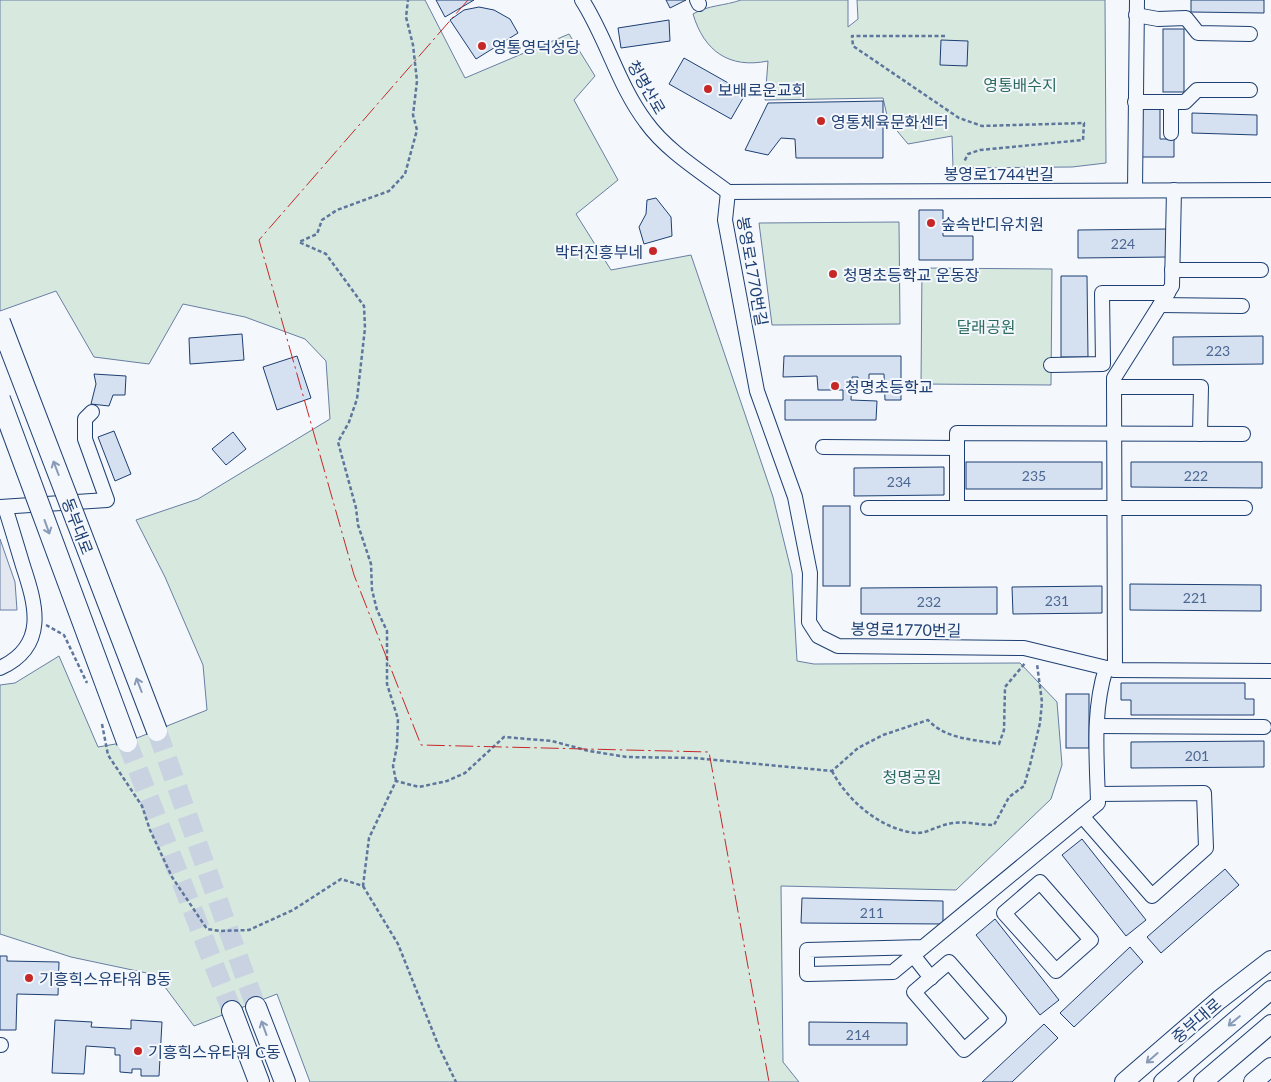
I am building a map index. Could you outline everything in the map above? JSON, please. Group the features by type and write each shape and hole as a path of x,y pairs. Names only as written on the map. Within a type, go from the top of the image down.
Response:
{"highway":[{"name":"동부대로","path":"0,322 157,731"},
{"name":"동부대로","path":"0,399 127,742"},
{"path":"256,1007 284,1082"},
{"path":"232,1011 259,1082"}],"main road":[{"path":"1219,1000 1271,948"},
{"name":"중부대로","path":"1124,1082 1219,1000 1271,960"},
{"path":"1163,1082 1271,990"},
{"path":"1203,1082 1271,1024"}],"street":[{"name":"청명산로","path":"582,0 595,22 619,77 644,121 689,163 728,192"},
{"path":"1135,190 1137,0"},
{"path":"1136,15 1158,18 1186,18 1198,33 1250,34"},
{"path":"1135,102 1185,102 1197,90 1250,90"},
{"path":"1171,102 1171,133"},
{"path":"918,951 807,950 807,974 893,972 1098,803 1097,726 1099,691 1111,669 1114,378 1172,286 1174,190"},
{"name":"봉영로1744번길","path":"728,192 1271,190"},
{"name":"봉영로1770번길","path":"728,192 725,220 757,391 796,497 810,573 809,622 818,636 838,646 1024,648 1111,669 1271,671"},
{"path":"1172,270 1261,270"},
{"path":"1051,365 1103,364 1102,293 1242,306"},
{"path":"1114,387 1201,387 1200,434"},
{"path":"0,668 28,646 34,622 35,604 2,507 107,500 85,439 85,419 92,412"},
{"path":"958,507 957,433 1243,434"},
{"path":"823,448 957,448"},
{"path":"868,508 1245,508"},
{"path":"1097,726 1264,727"},
{"path":"1082,816 1152,896 1206,848 1204,792 1098,794"},
{"path":"1005,880 1020,898"},
{"path":"1040,882 1091,940 1056,971 1004,912 1020,898 1040,882"},
{"path":"918,951 931,978"},
{"path":"949,962 999,1019 964,1050 914,992 931,978 949,962"}],"path":[{"path":"408,0 406,17 413,45 417,81 413,115 417,130 405,174 389,191 337,210 322,220 317,234 299,242 326,254 364,306 365,328 357,399 349,422 338,442 356,508 358,525 371,564 372,590 377,610 387,631 387,684 398,719 397,746 393,766 396,782 368,838 363,886 398,944 439,1048 456,1082"},
{"path":"945,36 852,36 853,46 959,118 982,126 1084,123 1083,140 980,150 968,154 964,162"},
{"path":"34,622 51,626 64,635 84,679 89,685"},
{"path":"832,771 840,788 867,812 902,830 916,833 947,824 961,823 994,825 1009,797 1024,786 1030,765 1040,723 1042,702 1036,651"},
{"path":"396,782 419,787 447,781 465,773 504,737 552,741 589,751 627,758 694,758 832,771 858,748 883,736 928,720 938,731 952,736 999,744 1004,730 1006,687 1026,664"},
{"path":"101,717 108,755 142,806 150,830 172,877 207,928 220,931 249,930 294,910 341,879 363,886"}],"green space":[{"name":"청명공원","path":"0,0 425,0 465,78 569,34 595,76 574,100 618,180 576,214 611,270 691,255 773,497 792,574 797,661 814,664 1020,663 1057,702 1062,765 1051,799 956,890 781,886 783,1062 799,1082 310,1082 277,994 194,1026 156,975 71,957 0,934 0,685 15,683 59,656 98,747 127,742 207,710 203,665 165,577 136,520 198,499 330,419 326,361 305,339 245,317 183,304 149,364 94,357 56,291 0,311"},
{"name":"영통배수지","path":"741,0 848,0 848,27 858,19 857,0 1105,0 1106,163 1072,167 953,168 952,136 908,144 888,120 883,98 765,100 768,61 741,62 720,54 704,38 693,14 704,9"},
{"name":"청명초등학교 운동장","path":"899,222 900,324 772,325 759,223"},
{"name":"달래공원","path":"922,268 1052,269 1051,385 921,384"}],"shaded area":[{"path":"0,539 15,582 17,610 0,610"}],"building":[{"path":"436,0 474,0 445,17"},
{"path":"666,0 686,0 670,8"},
{"path":"1191,0 1264,0 1264,13 1191,12"},
{"name":"영통영덕성당","path":"479,7 494,10 510,19 518,33 476,59 450,20 464,10"},
{"path":"669,20 670,41 621,48 618,28"},
{"path":"1163,29 1184,29 1184,92 1163,92"},
{"path":"941,40 968,41 967,66 940,65"},
{"name":"보배로운교회","path":"684,58 746,93 731,119 669,84"},
{"name":"영통체육문화센터","path":"883,101 883,158 796,158 795,139 781,138 768,155 745,150 768,103"},
{"path":"1141,108 1160,108 1160,139 1174,139 1174,157 1141,157"},
{"path":"1192,113 1257,115 1257,135 1192,133"},
{"path":"656,198 671,217 672,236 644,244 639,227 646,214 647,200"},
{"name":"숲속반디유치원","path":"919,210 943,210 943,236 973,236 973,260 919,260"},
{"path":"1168,229 1168,257 1078,258 1078,230"},
{"path":"1061,276 1087,276 1088,357 1061,357"},
{"path":"242,334 244,360 190,364 189,338"},
{"path":"1263,336 1263,364 1173,365 1173,337"},
{"path":"297,356 311,398 277,410 263,367"},
{"name":"청명초등학교","path":"784,356 901,356 901,400 885,400 884,374 869,374 869,381 858,381 858,377 852,377 851,400 877,401 876,420 785,420 785,400 843,400 843,390 818,390 817,376 783,377"},
{"path":"94,374 126,376 125,395 113,395 109,406 91,404 96,384"},
{"path":"114,431 131,474 115,481 98,437"},
{"path":"233,432 246,449 226,465 212,449"},
{"path":"966,462 1102,462 1102,489 966,489"},
{"path":"1131,462 1262,462 1262,488 1131,487"},
{"path":"944,467 944,495 854,496 854,468"},
{"path":"823,506 850,506 850,586 823,586"},
{"path":"1130,584 1261,585 1261,611 1130,610"},
{"path":"1102,586 1102,613 1013,614 1012,587"},
{"path":"997,587 997,614 861,614 861,588"},
{"path":"1121,683 1245,683 1245,699 1254,699 1254,715 1131,715 1131,700 1121,700"},
{"path":"1066,694 1089,694 1089,748 1066,748"},
{"path":"1264,741 1264,767 1131,768 1131,742"},
{"path":"1082,839 1146,920 1126,936 1062,855"},
{"path":"1225,869 1239,885 1161,953 1147,937"},
{"path":"802,898 943,901 943,924 801,923"},
{"path":"995,919 1059,1000 1040,1015 976,935"},
{"path":"1130,947 1143,962 1074,1027 1060,1013"},
{"name":"기흥힉스유타워 B동","path":"0,956 7,956 7,961 59,962 58,995 17,994 16,1030 0,1030"},
{"name":"기흥힉스유타워 C동","path":"55,1020 92,1022 91,1027 131,1029 131,1020 162,1022 159,1076 141,1076 141,1069 132,1069 132,1073 120,1072 120,1055 115,1055 115,1048 86,1046 84,1074 52,1073"},
{"path":"809,1022 907,1023 907,1045 809,1045"},
{"path":"1044,1024 1058,1038 1012,1082 982,1082"}],"tunnel":[{"path":"157,731 256,1007"},
{"path":"127,742 232,1011"}],"power":[{"path":"468,0 259,240 354,575 421,745 709,752 769,1082"}],"place":[{"name":"영통영덕성당","path":"482,46"},
{"name":"보배로운교회","path":"708,89"},
{"name":"영통체육문화센터","path":"821,121"},
{"name":"숲속반디유치원","path":"931,223"},
{"name":"박터진흥부네","path":"653,251"},
{"name":"청명초등학교 운동장","path":"833,274"},
{"name":"청명초등학교","path":"835,386"},
{"name":"기흥힉스유타워 B동","path":"29,978"},
{"name":"기흥힉스유타워 C동","path":"138,1051"}]}
